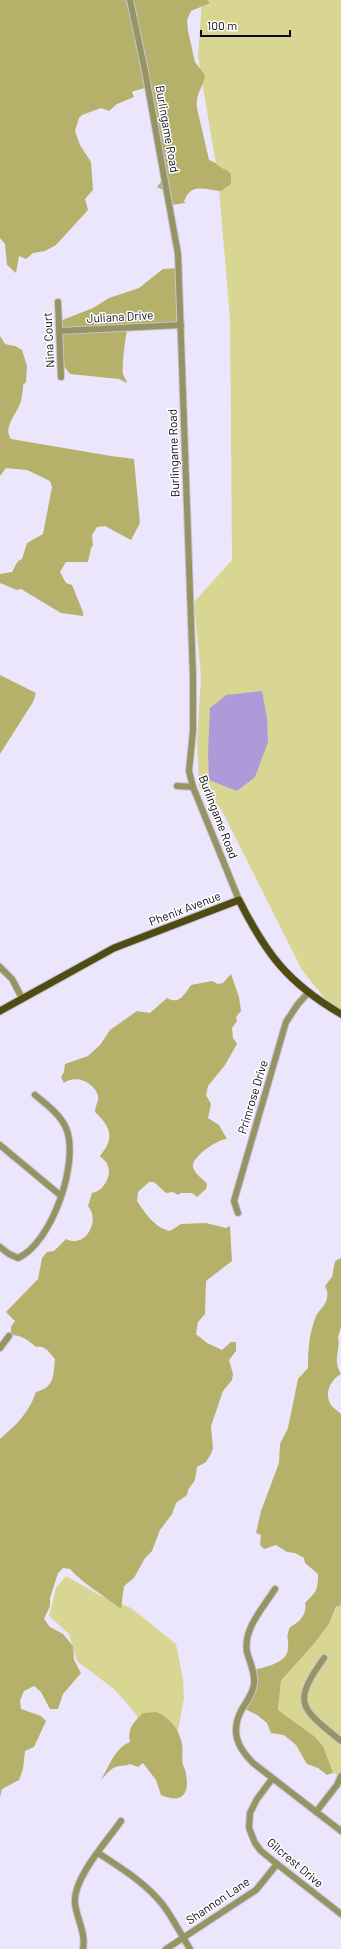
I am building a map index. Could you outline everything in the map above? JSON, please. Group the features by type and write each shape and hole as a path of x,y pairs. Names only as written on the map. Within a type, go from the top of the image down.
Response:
{"main road":[{"name":"Phenix Avenue","path":"0,1011 114,948 239,900 258,937 274,960 308,992 341,1014"}],"street":[{"name":"Burlingame Road","path":"130,0 145,71 176,238 179,271 193,677 193,731 189,771 193,787 239,900"},
{"name":"Nina Court","path":"58,302 62,377"},
{"name":"Juliana Drive","path":"60,331 181,325"},
{"path":"177,786 193,787"},
{"path":"0,967 12,979 22,998"},
{"name":"Primrose Drive","path":"238,1213 234,1201 286,1022 308,992"},
{"path":"0,1247 18,1258 26,1255 48,1227 55,1213 70,1163 70,1144 61,1119 34,1095"},
{"path":"0,1145 60,1195"},
{"path":"0,1348 9,1336"},
{"path":"275,1589 251,1627 246,1638 247,1652 254,1669 254,1686 236,1725 237,1741 243,1752 272,1779 341,1832"},
{"path":"324,1658 306,1686 303,1696 304,1706 312,1717 341,1741"},
{"path":"316,1812 339,1784 341,1776"},
{"name":"Gilcrest Drive","path":"272,1779 257,1799 250,1813 249,1828 258,1847 277,1864 341,1914"},
{"path":"83,1949 82,1929 75,1905 76,1890 98,1853 121,1821"},
{"path":"98,1853 146,1886 163,1904 190,1949"},
{"name":"Shannon Lane","path":"166,1949 256,1890 277,1864"}],"shaded area":[{"path":"0,0 207,0 210,3 191,11 187,20 195,62 205,75 197,98 197,108 209,160 227,170 231,174 231,184 221,191 195,189 187,195 183,202 186,202 185,203 171,205 168,192 157,187 165,176 148,87 134,91 132,92 134,97 117,104 109,111 101,108 82,115 79,118 75,131 80,145 91,162 93,190 85,199 88,210 56,245 45,251 33,253 26,259 19,256 16,273 7,265 5,244 0,238"},
{"path":"202,0 341,0 341,1010 326,1000 302,970 221,809 199,787 197,742 201,677 194,602 232,560 230,319 218,177 198,57"},
{"path":"179,268 181,324 128,327 123,358 123,374 127,383 119,379 70,374 62,364 60,321 93,308 109,298 139,288 163,269"},
{"path":"0,336 5,344 15,346 22,350 27,366 26,382 23,385 21,401 9,425 8,430 11,439 134,459 140,523 131,540 105,526 97,527 92,535 93,546 91,548 88,562 66,562 60,572 66,583 72,585 83,612 83,616 61,613 21,589 17,590 0,583 0,574 12,572 18,561 22,559 27,543 43,534 52,487 50,481 27,470 6,468 0,476"},
{"path":"0,675 36,693 33,702 0,754"},
{"path":"262,691 267,718 268,742 255,777 237,791 209,780 208,753 210,708 226,695"},
{"path":"231,974 239,997 241,1011 236,1017 237,1021 232,1028 233,1038 237,1044 225,1065 208,1086 206,1095 211,1104 208,1118 219,1125 227,1139 212,1145 196,1158 193,1167 207,1184 206,1189 197,1197 192,1193 181,1193 178,1195 173,1192 166,1193 154,1182 149,1182 138,1192 137,1201 155,1223 170,1231 181,1224 206,1223 226,1228 230,1226 232,1261 206,1281 205,1314 198,1322 196,1334 207,1343 222,1350 231,1342 236,1342 236,1351 229,1360 233,1374 232,1380 223,1391 211,1426 213,1448 206,1462 197,1467 195,1480 188,1490 187,1495 176,1503 172,1514 160,1530 152,1551 145,1558 134,1578 124,1586 121,1609 88,1585 70,1569 63,1568 58,1573 50,1598 50,1606 44,1619 50,1627 63,1634 73,1646 74,1660 81,1673 63,1694 58,1709 50,1709 41,1692 34,1686 24,1691 20,1701 21,1709 41,1716 46,1721 34,1747 25,1751 23,1769 19,1780 2,1789 0,1797 0,1439 22,1418 30,1406 36,1392 42,1390 50,1384 53,1376 55,1359 44,1348 36,1347 22,1337 11,1335 11,1327 15,1321 6,1312 38,1279 42,1258 47,1252 54,1251 66,1239 73,1241 79,1240 85,1237 89,1232 93,1219 92,1212 88,1206 92,1193 103,1187 109,1174 105,1161 100,1156 108,1144 109,1133 105,1123 95,1112 98,1098 96,1091 89,1083 79,1079 68,1080 64,1083 61,1077 64,1072 65,1064 88,1056 100,1045 110,1030 137,1011 150,1013 167,998 171,1000 178,1000 181,998 191,985 212,981 218,984 223,983"},
{"path":"341,1258 341,1327 338,1337 337,1364 341,1374 331,1384 328,1396 331,1405 341,1414 341,1605 336,1607 329,1624 313,1645 281,1681 278,1710 314,1736 323,1746 333,1773 327,1775 318,1768 307,1764 296,1745 284,1735 271,1733 267,1723 257,1715 243,1708 251,1691 253,1670 275,1664 284,1657 288,1648 287,1636 290,1627 297,1623 304,1614 306,1607 305,1603 314,1593 318,1584 318,1574 305,1563 304,1558 295,1553 287,1552 276,1545 264,1549 260,1545 261,1535 256,1533 261,1511 279,1463 280,1444 288,1428 298,1379 308,1368 309,1342 316,1316 326,1301 327,1290 325,1286 332,1277 335,1261"},
{"path":"66,1576 99,1595 131,1608 176,1644 183,1679 184,1699 175,1745 160,1772 136,1714 114,1689 77,1661 69,1634 49,1616 56,1588"},
{"path":"341,1605 341,1778 331,1771 323,1746 314,1736 278,1710 281,1682 313,1645 329,1624 337,1607"},
{"path":"156,1712 165,1716 172,1723 178,1731 182,1743 182,1762 186,1773 187,1787 185,1792 179,1798 168,1798 161,1795 156,1780 143,1763 138,1767 130,1764 114,1767 101,1780 116,1753 120,1748 130,1742 130,1729 134,1722 143,1713"}]}
